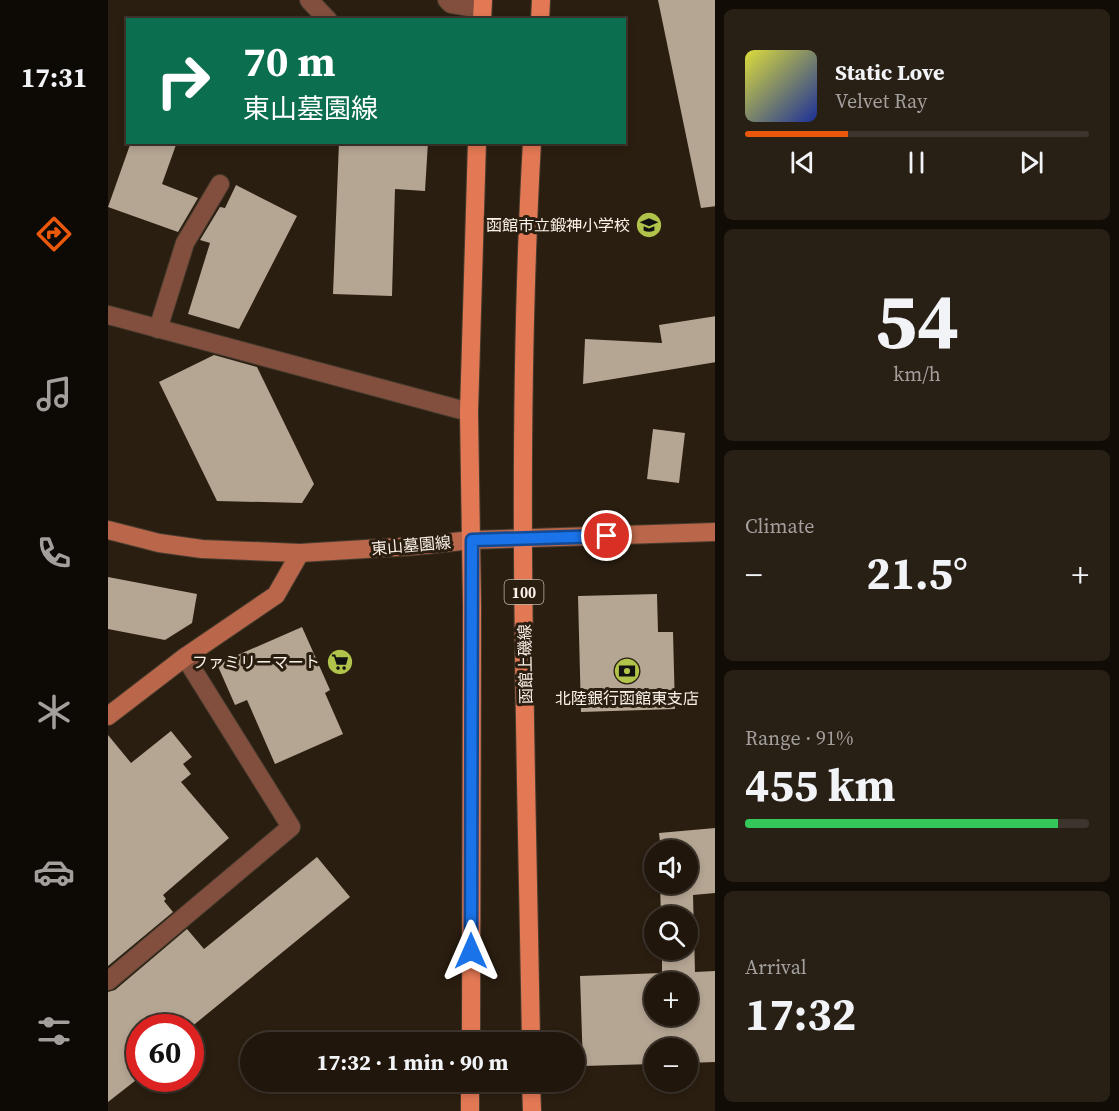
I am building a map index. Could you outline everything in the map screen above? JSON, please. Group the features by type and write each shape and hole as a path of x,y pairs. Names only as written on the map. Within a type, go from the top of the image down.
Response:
{"main road":[{"path":"540,18 541,0"},
{"path":"471,1032 472,540 469,412 477,144"},
{"name":"函館上磯線","path":"531,1032 523,538 526,252 532,144"},
{"path":"470,1111 471,1092"},
{"path":"531,1092 532,1111"}],"street":[{"path":"309,0 326,18"},
{"path":"447,0 451,4 482,10"},
{"path":"158,328 185,243 220,184"},
{"path":"108,315 469,412"},
{"name":"東山墓園線","path":"108,530 159,543 202,549 300,553 472,540 715,532"},
{"path":"108,716 186,657 276,595 300,553"},
{"path":"108,981 291,827 186,657"}],"building":[{"path":"658,0 715,0 715,206 701,208"},
{"path":"130,144 176,144 162,184 198,198 178,232 108,207"},
{"path":"339,144 428,144 425,191 395,189 392,296 333,294"},
{"path":"236,185 297,216 239,329 188,314 210,243 200,240 220,207 225,208"},
{"path":"715,316 715,362 583,384 585,339 662,343 659,325"},
{"path":"214,355 257,367 314,484 302,503 217,501 159,382"},
{"path":"653,429 685,433 679,483 647,479"},
{"path":"108,577 197,594 192,623 165,640 108,629"},
{"name":"北陸銀行函館東支店","path":"657,594 658,632 673,632 675,709 581,712 578,596"},
{"path":"302,627 330,690 325,693 343,734 275,764 247,700 235,705 217,664"},
{"path":"171,731 192,757 183,764 191,774 181,782 229,838 163,895 166,899 164,901 173,912 108,966 108,735 131,763"},
{"path":"715,828 715,893 693,895 693,906 661,906 660,894 698,894 698,840 660,840 659,833"},
{"path":"317,857 350,897 204,1017 204,1014 126,1014 126,1088 108,1102 108,992 115,990 187,929 204,949"},
{"path":"662,960 695,960 695,972 662,972"},
{"path":"715,971 715,1062 698,1063 698,1038 644,1038 644,1064 585,1066 585,1032 582,1032 580,976 644,974 644,1026 698,1026 698,972 695,972"}],"place":[{"name":"函館市立鍛神小学校","path":"649,225"},
{"name":"ファミリーマート","path":"340,662"},
{"name":"北陸銀行函館東支店","path":"627,671"}],"route":[{"path":"471,951 472,540 607,536"}]}
